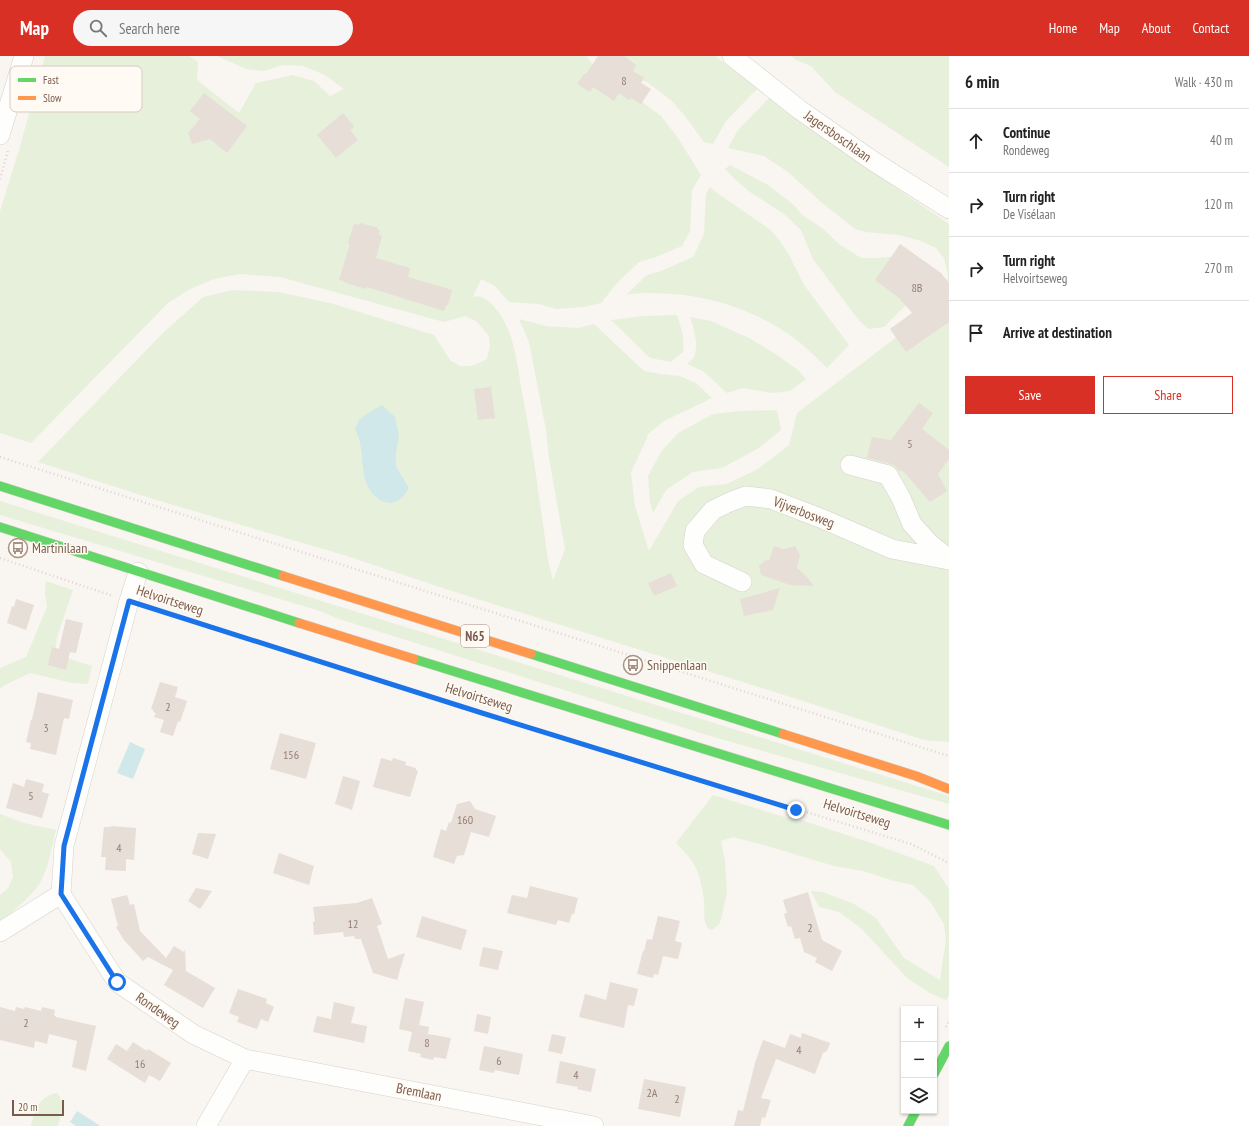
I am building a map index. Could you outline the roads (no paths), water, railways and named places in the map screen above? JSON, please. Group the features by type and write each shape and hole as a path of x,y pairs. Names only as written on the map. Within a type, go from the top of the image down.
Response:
{"main road":[{"name":"N65","path":"0,486 916,776 949,788"},
{"name":"Helvoirtseweg","path":"0,527 491,684 949,825"},
{"path":"937,1068 949,1046"},
{"path":"908,1126 914,1114"}],"street":[{"path":"21,66 24,56"},
{"name":"Jagersboschlaan","path":"732,56 812,118 873,161 949,209"},
{"path":"0,135 10,102"},
{"name":"Vijverbosweg","path":"850,465 888,475 902,498 912,524 930,544 949,559"},
{"name":"Vijverbosweg","path":"742,582 704,564 693,545 695,531 714,510 746,496 772,499 892,549 949,559"},
{"path":"0,932 61,894 64,846 138,572"},
{"name":"Rondeweg","path":"61,894 117,982 193,1034 245,1059"},
{"path":"206,1126 245,1059"},
{"name":"Bremlaan","path":"245,1059 594,1126"}],"water":[{"path":"382,405 395,417 399,436 396,453 396,466 409,488 401,498 393,503 385,502 377,498 367,485 358,435 355,429 359,420"},
{"path":"130,742 145,749 133,779 117,773"},
{"path":"77,1111 99,1126 76,1126 70,1122"}],"place":[{"name":"Martinilaan","path":"18,548"},
{"name":"Snippenlaan","path":"633,665"}]}
